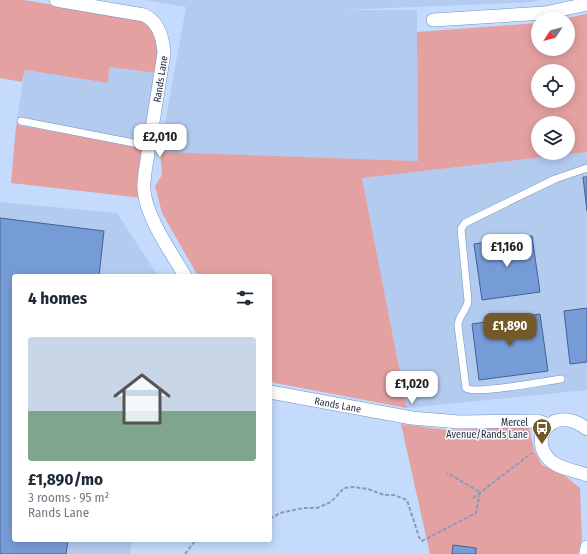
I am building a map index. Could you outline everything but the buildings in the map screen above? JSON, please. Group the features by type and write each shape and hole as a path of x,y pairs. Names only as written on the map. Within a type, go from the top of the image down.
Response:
{"street":[{"name":"Rands Lane","path":"56,0 144,15 152,19 158,27 163,40 164,53 149,146 144,190 147,206 154,222 184,274"},
{"path":"433,20 545,13 587,4"},
{"name":"Rands Lane","path":"272,392 412,418 459,422 538,421 548,425 562,419 575,422 587,429"},
{"path":"548,425 544,429 541,436 543,450 551,461 557,465 587,475"},
{"path":"586,554 587,547"}],"lane":[{"path":"21,121 149,146"},
{"path":"561,379 482,390 467,390 458,326 459,319 467,306 468,300 462,229 465,223 548,182 587,168"}],"path":[{"path":"473,498 532,453 543,450"},
{"path":"447,473 480,492"},
{"path":"272,518 280,513 303,508 316,508 331,502 344,488 354,487 368,489 384,495 394,495 407,500 419,537 422,541 476,513 480,492"},
{"path":"185,554 195,542"}],"shaded area":[{"path":"0,0 24,0 134,19 154,26 163,40 156,73 109,67 108,83 25,70 22,82 0,78"},
{"path":"145,0 540,0 533,2 342,10 417,10 418,161 160,152 186,7"},
{"path":"587,14 587,152 575,153 575,116 531,116 531,158 362,178 407,408 275,383 272,381 272,274 197,274 162,213 155,186 162,175 160,152 418,161 417,32 531,24 531,56 575,56 575,16"},
{"path":"109,67 156,73 146,148 16,125 25,70 107,83"},
{"path":"16,125 146,148 142,198 11,183"},
{"path":"587,152 587,390 407,408 362,178 531,158 531,160 575,160 575,153"},
{"path":"0,202 117,213 157,274 12,274 12,542 132,542 130,554 0,554"},
{"path":"401,424 448,430 529,427 534,450 542,465 564,475 580,488 582,539 578,554 430,554"}],"place":[{"name":"Mercel Avenue/Rands Lane","path":"542,445"}]}
